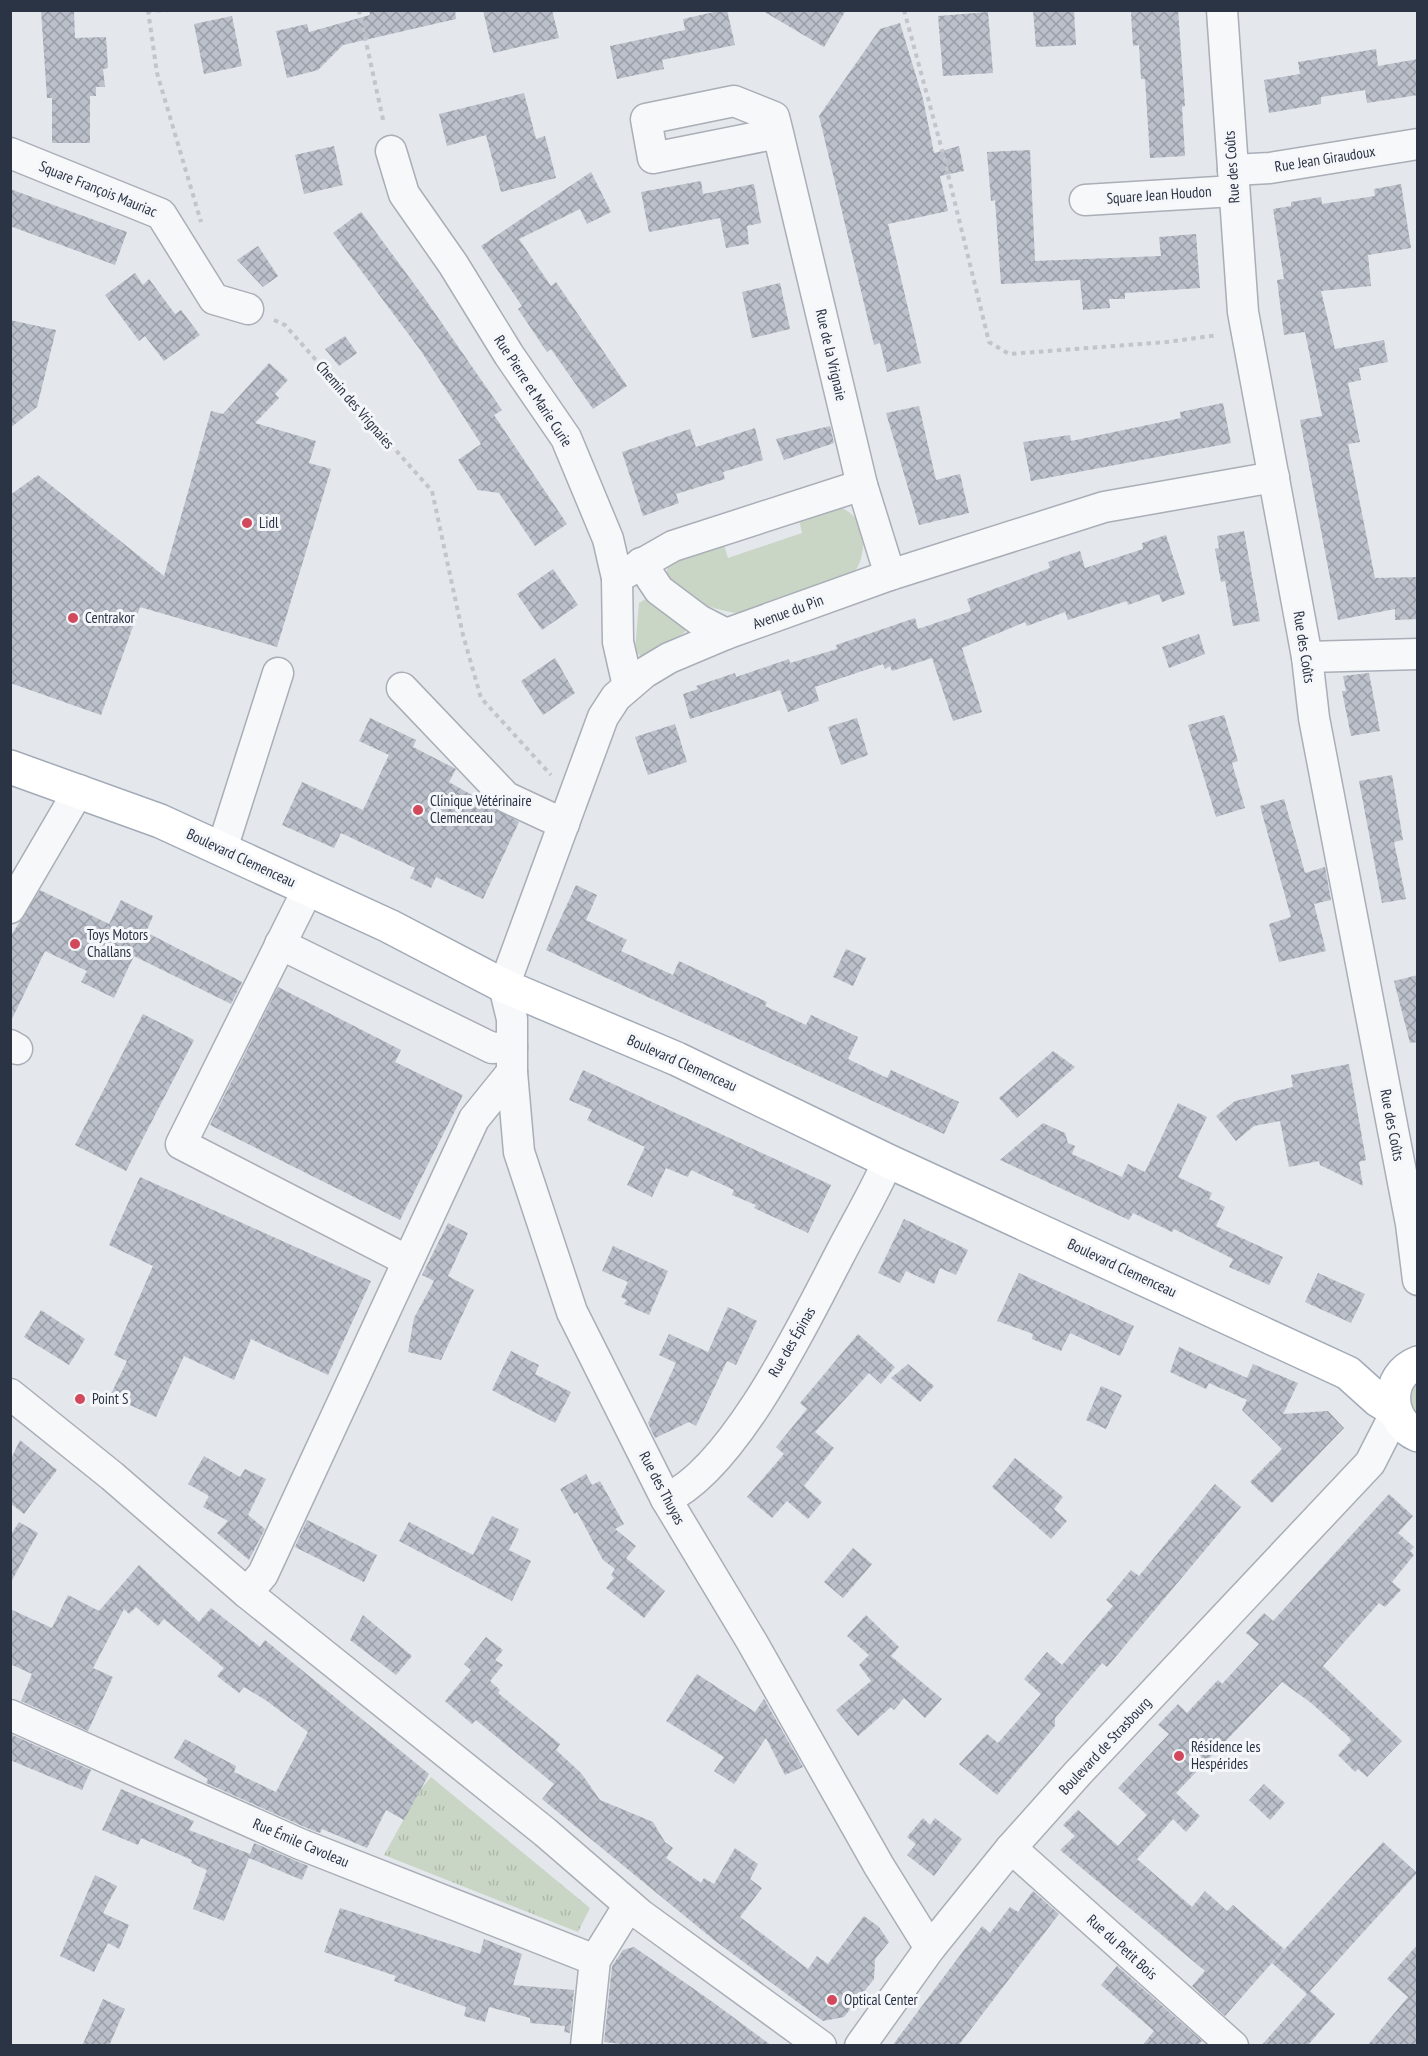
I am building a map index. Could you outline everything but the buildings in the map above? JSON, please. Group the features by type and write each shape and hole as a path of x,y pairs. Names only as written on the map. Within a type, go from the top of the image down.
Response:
{"main road":[{"name":"Boulevard Clemenceau","path":"10,767 160,821 222,849 389,926 504,986 677,1059 888,1161 1348,1372 1402,1420"},
{"name":"Boulevard Clemenceau","path":"1348,1372 1412,1366"},
{"path":"1402,1420 1395,1385 1412,1366"}],"street":[{"name":"Rue des Coûts","path":"1222,10 1233,181 1246,330 1307,657 1314,718 1411,1224 1418,1280"},
{"name":"Rue de la Vrignaie","path":"778,133 862,485 890,575"},
{"name":"Rue Jean Giraudoux","path":"1233,181 1270,168 1418,144"},
{"name":"Rue Pierre et Marie Curie","path":"391,151 404,194 453,264 509,355 566,438 608,539 629,571 618,642 628,686"},
{"name":"Square François Mauriac","path":"10,153 161,214 214,298 248,309"},
{"name":"Square Jean Houdon","path":"1085,200 1233,181"},
{"name":"Avenue du Pin","path":"504,986 603,717 616,697 628,686 669,658 726,634 890,575 1104,507 1274,477"},
{"path":"726,634 699,620 629,571 673,546 862,485"},
{"path":"1307,657 1418,654"},
{"path":"222,849 278,673"},
{"path":"402,688 506,797 568,812"},
{"path":"10,908 79,790"},
{"path":"308,889 181,1144 408,1261"},
{"path":"247,1593 263,1574 474,1119 512,1059 280,944"},
{"name":"Rue des Thuyas","path":"504,986 512,1019 512,1059 519,1152 572,1312 666,1499 752,1642 879,1866 930,1948"},
{"name":"Rue des Épinas","path":"666,1499 687,1488 701,1476 725,1449 764,1391 807,1319 888,1161"},
{"path":"10,1394 112,1476 247,1593 545,1832 629,1905 821,2046"},
{"name":"Boulevard de Strasbourg","path":"860,2046 930,1948 1011,1848 1078,1773 1370,1463 1402,1420"},
{"name":"Boulevard de Strasbourg","path":"1370,1463 1418,1443"},
{"name":"Rue Émile Cavoleau","path":"10,1715 300,1844 596,1959"},
{"name":"Rue du Petit Bois","path":"1011,1848 1233,2046"},
{"path":"586,2046 596,1959 629,1905"}],"path":[{"path":"171,10 147,11 157,73 202,225"},
{"path":"359,10 391,151"},
{"path":"904,10 942,150 989,342 1009,354 1167,342 1246,330"},
{"name":"Chemin des Vrignaies","path":"248,309 285,325 432,491 463,635 481,698 568,812"}],"green space":[{"path":"831,503 853,515 860,524 863,537 861,557 857,568 840,581 777,607 745,614 722,610 696,601 676,590 668,580 667,570 671,557 722,539 728,558 802,533 798,515"},
{"path":"651,596 686,625 685,632 654,654 642,658 635,650 639,603"},
{"path":"1417,1382 1417,1417 1411,1399"},
{"path":"431,1777 590,1908 578,1932 384,1855 420,1790"}],"place":[{"name":"Lidl","path":"247,523"},
{"name":"Centrakor","path":"73,618"},
{"name":"Clinique Vétérinaire Clemenceau","path":"418,810"},
{"name":"Toys Motors Challans","path":"75,944"},
{"name":"Point S","path":"80,1399"},
{"name":"Résidence les Hespérides","path":"1179,1756"},
{"name":"Optical Center","path":"832,2000"}]}
